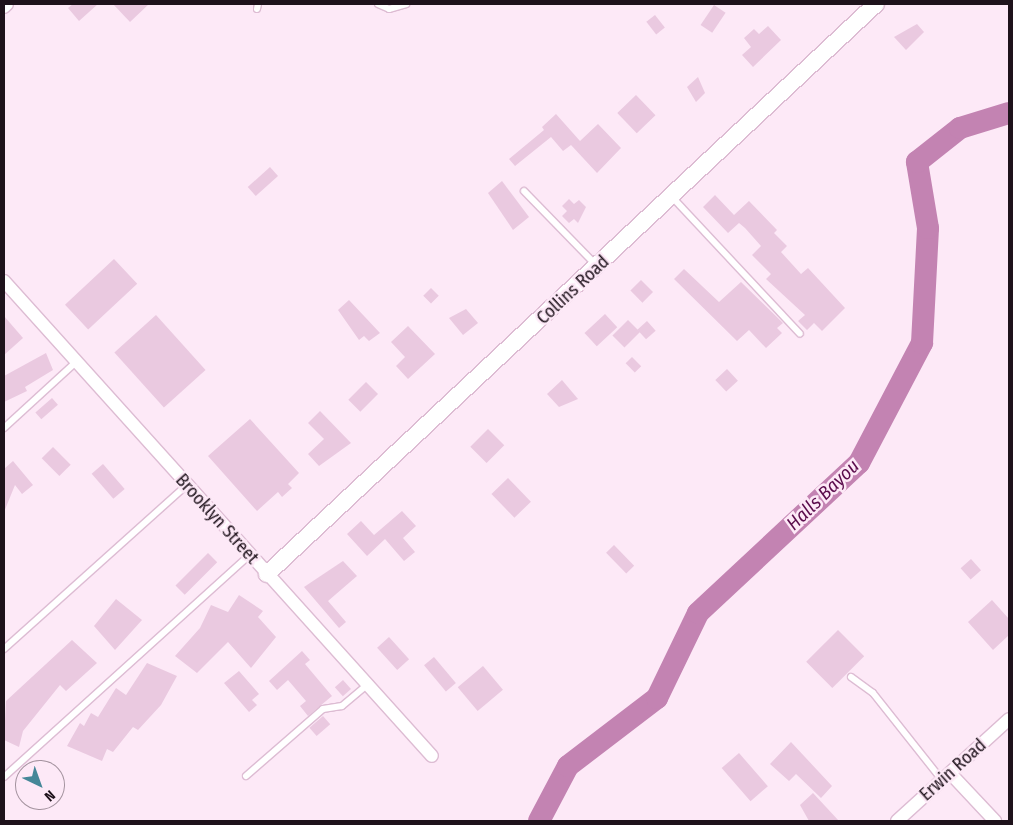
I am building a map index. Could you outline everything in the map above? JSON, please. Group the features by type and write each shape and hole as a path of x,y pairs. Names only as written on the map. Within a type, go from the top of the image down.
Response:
{"street":[{"name":"Collins Road","path":"267,574 672,197 876,4"},
{"name":"Brooklyn Street","path":"4,281 432,756"},
{"name":"Erwin Road","path":"897,821 1009,719"},
{"path":"946,776 995,821"}],"lane":[{"path":"378,4 389,9 406,4"},
{"path":"524,191 598,266"},
{"path":"672,197 800,334"},
{"path":"4,428 76,362"},
{"path":"4,648 187,485"},
{"path":"4,777 250,555"},
{"path":"851,677 873,693 946,776"},
{"path":"246,776 323,708 342,706 367,685"}],"building":[{"path":"73,4 98,4 79,21 68,8"},
{"path":"113,4 149,4 130,22"},
{"path":"714,5 726,13 712,33 701,25"},
{"path":"655,15 665,28 656,34 646,22"},
{"path":"917,24 924,32 906,50 894,37"},
{"path":"768,26 781,40 753,67 742,55 751,47 744,38 754,29 759,34"},
{"path":"698,77 705,93 696,102 687,87"},
{"path":"636,95 655,115 637,133 617,113"},
{"path":"556,114 580,141 598,124 621,148 597,173 571,145 563,151 551,137 515,166 509,159 544,130 542,127"},
{"path":"270,167 278,176 256,196 248,187"},
{"path":"502,181 529,217 513,230 488,193"},
{"path":"715,195 734,215 749,201 777,230 774,233 787,246 781,252 801,274 808,268 845,308 822,331 814,323 807,330 798,321 805,315 766,279 771,274 752,255 761,246 745,228 739,223 728,233 703,207"},
{"path":"569,199 574,204 579,200 586,207 578,223 574,219 569,223 562,216 567,211 562,206"},
{"path":"114,259 137,284 88,330 65,305"},
{"path":"684,269 719,302 741,282 783,323 777,328 782,333 766,348 749,330 737,341 674,279"},
{"path":"641,280 653,292 642,303 630,291"},
{"path":"431,288 439,296 431,304 423,296"},
{"path":"349,300 380,333 369,341 364,336 359,340 338,310"},
{"path":"466,309 478,323 463,335 449,318"},
{"path":"605,314 617,327 597,346 585,333"},
{"path":"156,315 206,370 164,407 114,352"},
{"path":"4,316 23,338 4,355"},
{"path":"628,320 640,332 624,348 612,336"},
{"path":"647,321 656,331 646,339 637,330"},
{"path":"408,326 435,354 408,379 396,366 405,357 391,342"},
{"path":"46,353 53,370 25,387 27,391 4,402 4,376"},
{"path":"632,357 641,366 635,373 626,363"},
{"path":"727,369 738,381 726,392 715,380"},
{"path":"562,380 578,399 559,407 547,394"},
{"path":"366,382 378,394 360,412 348,400"},
{"path":"52,398 58,405 41,419 35,412"},
{"path":"320,411 351,443 319,466 308,454 324,439 308,423"},
{"path":"250,419 299,473 288,484 292,488 282,497 278,492 257,511 208,456"},
{"path":"488,429 504,445 487,463 470,447"},
{"path":"53,447 71,465 59,476 42,458"},
{"path":"13,461 33,485 22,494 15,485 4,512 4,469"},
{"path":"103,464 125,489 113,499 92,474"},
{"path":"508,478 531,502 514,518 491,494"},
{"path":"402,511 416,526 403,538 415,552 404,561 385,539 367,556 347,534 361,521 374,535"},
{"path":"614,545 634,566 626,574 606,553"},
{"path":"208,553 217,562 185,595 175,586"},
{"path":"971,559 981,570 971,580 961,568"},
{"path":"343,561 357,576 328,601 346,622 339,628 304,587"},
{"path":"239,595 263,611 258,617 276,637 251,668 228,642 197,673 175,656 200,628 211,605 228,612"},
{"path":"116,599 142,620 115,650 94,626"},
{"path":"992,600 1009,619 1009,635 993,650 968,622"},
{"path":"838,630 864,656 832,688 806,662"},
{"path":"389,637 409,659 397,670 377,648"},
{"path":"72,640 97,663 66,691 60,685 23,731 19,747 4,740 6,701"},
{"path":"302,651 310,660 305,664 332,696 308,716 300,706 306,701 288,680 277,690 269,681"},
{"path":"434,657 456,683 446,691 424,665"},
{"path":"147,663 177,676 161,705 138,730 133,727 113,752 107,749 102,761 67,746 80,723 84,726 91,713 98,717 116,688 126,695"},
{"path":"483,666 503,690 478,711 458,687"},
{"path":"239,671 259,694 252,700 257,705 249,712 224,683"},
{"path":"343,680 351,689 343,696 335,687"},
{"path":"323,716 330,724 317,736 309,728"},
{"path":"791,742 832,786 821,798 796,774 789,781 770,764"},
{"path":"739,753 768,786 751,801 722,768"},
{"path":"813,793 839,821 809,821 800,805"}],"waterway":[{"name":"Halls Bayou","path":"539,821 568,766 657,698 698,613 859,463 922,343 928,228 917,162 960,128 1009,113"}]}
